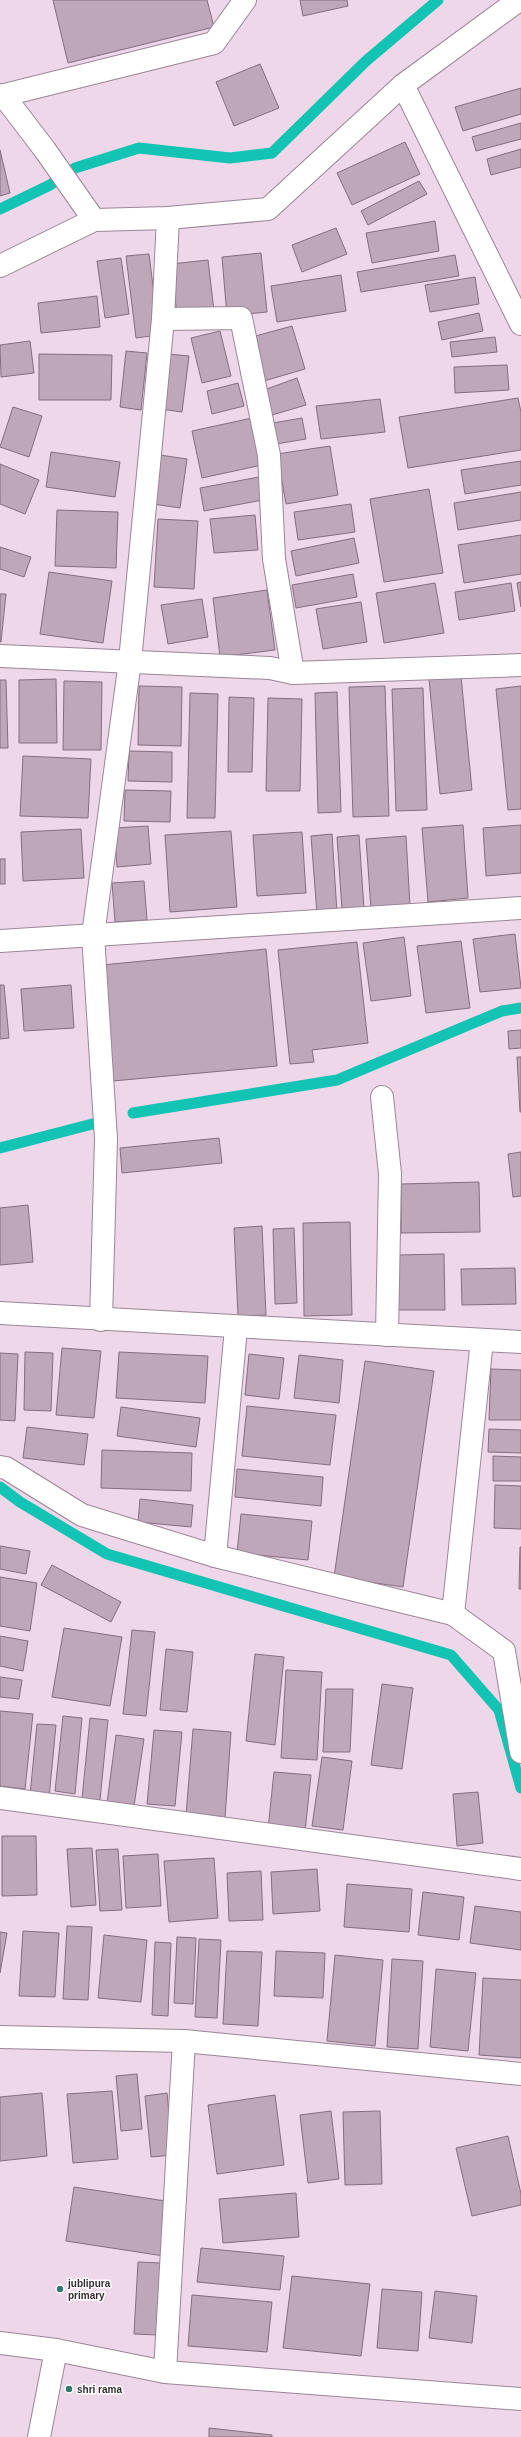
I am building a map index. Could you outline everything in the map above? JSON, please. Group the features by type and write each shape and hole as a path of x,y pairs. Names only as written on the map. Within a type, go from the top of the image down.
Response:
{"street":[{"path":"94,220 45,150 2,96 214,44 246,0"},
{"path":"0,266 94,220 168,218 268,209 403,85 519,0"},
{"path":"403,85 521,324"},
{"path":"101,1320 106,1139 93,935 130,661 163,319 168,218"},
{"path":"163,319 241,318 269,455 274,559 293,673"},
{"path":"0,656 270,668 293,673 521,665"},
{"path":"0,941 521,908"},
{"path":"382,1097 390,1174 387,1335"},
{"path":"0,1313 236,1328 521,1342"},
{"path":"215,1556 236,1328"},
{"path":"453,1614 482,1340"},
{"path":"0,1467 6,1468 82,1515 215,1556 453,1614 504,1651 521,1752"},
{"path":"0,1798 521,1869"},
{"path":"0,2037 184,2041 521,2074"},
{"path":"165,2372 184,2041"},
{"path":"0,2343 56,2350 165,2372 521,2399"},
{"path":"39,2437 56,2350"}],"building":[{"path":"53,0 207,0 214,27 68,63"},
{"path":"300,0 347,0 348,6 303,16"},
{"path":"260,64 279,108 234,126 216,82"},
{"path":"521,88 521,114 463,131 455,107"},
{"path":"521,123 521,139 476,151 472,137"},
{"path":"405,142 420,174 352,205 337,173"},
{"path":"521,149 521,167 491,175 487,159"},
{"path":"0,150 10,193 0,196"},
{"path":"419,181 427,194 368,225 361,211"},
{"path":"435,221 439,251 372,263 366,233"},
{"path":"336,228 347,254 302,272 292,245"},
{"path":"261,253 267,312 227,316 222,257"},
{"path":"149,254 159,335 136,338 126,256"},
{"path":"455,255 459,276 361,292 357,272"},
{"path":"121,258 129,314 105,318 97,261"},
{"path":"208,260 214,311 177,315 171,264"},
{"path":"341,275 346,311 277,322 271,286"},
{"path":"475,277 479,304 430,312 425,285"},
{"path":"97,296 100,327 41,333 38,303"},
{"path":"479,313 483,331 442,340 438,322"},
{"path":"292,326 305,369 264,381 252,337"},
{"path":"220,331 231,376 202,383 191,338"},
{"path":"495,337 497,352 452,357 450,342"},
{"path":"30,341 34,373 1,377 0,345"},
{"path":"126,351 147,353 141,410 120,407"},
{"path":"39,354 112,355 111,400 39,400"},
{"path":"168,354 189,356 182,412 160,409"},
{"path":"507,365 509,390 455,393 454,367"},
{"path":"297,378 306,405 272,415 264,390"},
{"path":"238,383 244,406 212,414 207,391"},
{"path":"518,398 521,412 521,450 408,468 399,417"},
{"path":"380,399 385,432 321,439 316,406"},
{"path":"13,407 42,416 29,457 0,447"},
{"path":"252,418 262,465 202,478 192,431"},
{"path":"302,418 306,439 276,444 273,423"},
{"path":"330,446 338,495 286,504 277,454"},
{"path":"51,452 120,462 115,497 46,487"},
{"path":"160,455 187,459 180,508 153,504"},
{"path":"521,461 521,485 465,494 461,470"},
{"path":"0,464 39,480 25,514 0,504"},
{"path":"259,477 263,500 204,511 200,488"},
{"path":"429,489 443,573 384,582 370,499"},
{"path":"521,492 521,520 458,530 454,503"},
{"path":"351,504 355,532 298,540 294,512"},
{"path":"57,510 118,512 116,568 55,566"},
{"path":"255,515 258,550 214,553 210,519"},
{"path":"158,519 198,521 194,589 154,587"},
{"path":"521,535 521,574 464,583 458,545"},
{"path":"354,538 359,563 296,576 291,551"},
{"path":"0,547 31,557 24,577 0,569"},
{"path":"49,572 112,581 103,643 40,634"},
{"path":"353,574 357,597 296,608 292,585"},
{"path":"521,582 521,607 517,583"},
{"path":"435,583 444,633 384,643 376,593"},
{"path":"511,583 515,611 459,620 455,592"},
{"path":"267,590 275,650 220,657 213,598"},
{"path":"0,594 6,594 1,642 0,642"},
{"path":"202,599 208,637 168,644 161,605"},
{"path":"361,602 367,642 323,649 316,609"},
{"path":"461,676 472,790 440,794 429,679"},
{"path":"56,679 57,743 19,743 19,680"},
{"path":"0,680 6,680 8,748 0,748"},
{"path":"64,681 102,682 101,750 63,750"},
{"path":"139,686 182,687 181,746 138,745"},
{"path":"385,686 389,816 353,817 349,687"},
{"path":"521,686 521,809 508,810 496,689"},
{"path":"423,688 427,810 396,811 392,689"},
{"path":"337,692 341,812 318,813 315,693"},
{"path":"190,693 218,694 215,818 187,818"},
{"path":"229,697 254,698 252,772 228,772"},
{"path":"268,698 302,699 300,791 266,791"},
{"path":"129,751 172,752 172,782 128,781"},
{"path":"23,756 91,759 88,818 20,816"},
{"path":"125,790 171,791 170,822 124,821"},
{"path":"463,825 468,898 428,902 422,828"},
{"path":"521,825 521,873 486,876 483,828"},
{"path":"148,826 151,864 117,867 114,828"},
{"path":"81,829 84,878 23,881 21,832"},
{"path":"231,831 237,907 170,912 165,835"},
{"path":"302,832 306,893 257,896 253,835"},
{"path":"332,834 337,913 317,914 311,836"},
{"path":"359,835 364,909 342,910 337,837"},
{"path":"406,836 410,906 371,909 366,839"},
{"path":"0,859 5,859 5,884 0,884"},
{"path":"144,881 147,920 115,922 112,883"},
{"path":"515,934 521,988 480,992 473,939"},
{"path":"404,937 411,996 371,1001 363,943"},
{"path":"461,941 470,1008 426,1013 417,946"},
{"path":"357,942 368,1043 312,1050 314,1062 290,1064 278,950"},
{"path":"266,949 277,1066 113,1081 102,965"},
{"path":"0,985 4,985 9,1038 0,1039"},
{"path":"71,985 74,1028 24,1031 21,989"},
{"path":"521,1030 521,1048 509,1049 508,1031"},
{"path":"517,1057 521,1057 521,1112 520,1112"},
{"path":"219,1138 222,1163 122,1173 120,1148"},
{"path":"521,1152 521,1196 513,1197 508,1154"},
{"path":"479,1182 480,1232 401,1233 401,1184"},
{"path":"28,1205 33,1262 0,1265 0,1208"},
{"path":"350,1222 352,1315 304,1316 303,1223"},
{"path":"262,1226 266,1315 238,1316 234,1228"},
{"path":"294,1228 297,1303 275,1304 273,1229"},
{"path":"444,1254 445,1310 398,1310 398,1255"},
{"path":"515,1268 516,1304 462,1305 461,1269"},
{"path":"62,1348 101,1351 94,1418 56,1415"},
{"path":"25,1352 53,1353 51,1411 24,1410"},
{"path":"119,1352 208,1356 205,1403 116,1398"},
{"path":"0,1353 18,1354 15,1421 0,1420"},
{"path":"249,1354 284,1358 279,1399 245,1395"},
{"path":"299,1355 343,1360 339,1403 294,1398"},
{"path":"365,1361 434,1371 403,1587 334,1577"},
{"path":"491,1369 521,1370 521,1420 489,1420"},
{"path":"247,1406 336,1415 330,1465 242,1456"},
{"path":"121,1407 200,1418 196,1447 117,1436"},
{"path":"27,1427 88,1434 84,1465 23,1458"},
{"path":"489,1429 521,1430 521,1453 488,1452"},
{"path":"102,1450 192,1453 191,1491 101,1488"},
{"path":"493,1456 521,1457 521,1481 493,1481"},
{"path":"237,1469 323,1477 321,1506 235,1497"},
{"path":"495,1485 521,1486 521,1529 494,1528"},
{"path":"140,1499 193,1505 191,1527 138,1522"},
{"path":"241,1514 312,1521 308,1560 237,1553"},
{"path":"0,1546 30,1551 26,1574 0,1569"},
{"path":"520,1547 521,1589 519,1589"},
{"path":"52,1565 121,1602 111,1622 41,1585"},
{"path":"0,1577 37,1583 30,1631 0,1626"},
{"path":"64,1628 122,1637 110,1706 52,1697"},
{"path":"132,1630 155,1632 146,1716 123,1714"},
{"path":"0,1636 28,1641 23,1671 0,1666"},
{"path":"166,1649 193,1652 187,1712 160,1710"},
{"path":"255,1654 284,1657 275,1745 246,1741"},
{"path":"286,1670 322,1672 317,1760 281,1758"},
{"path":"0,1677 22,1680 19,1699 0,1697"},
{"path":"382,1684 413,1688 402,1769 371,1765"},
{"path":"326,1689 353,1689 350,1752 323,1752"},
{"path":"0,1711 33,1714 25,1789 0,1786"},
{"path":"63,1716 82,1718 75,1794 55,1791"},
{"path":"90,1718 108,1720 100,1800 82,1799"},
{"path":"37,1724 56,1725 49,1798 30,1795"},
{"path":"193,1729 231,1732 225,1818 186,1815"},
{"path":"154,1730 182,1732 175,1806 147,1804"},
{"path":"116,1735 144,1739 134,1806 107,1803"},
{"path":"322,1757 352,1761 343,1830 312,1826"},
{"path":"274,1772 311,1775 305,1832 268,1829"},
{"path":"478,1792 483,1843 457,1846 453,1794"},
{"path":"2,1836 36,1836 37,1895 2,1896"},
{"path":"92,1848 96,1905 71,1907 67,1849"},
{"path":"118,1849 122,1910 100,1911 96,1850"},
{"path":"158,1854 161,1906 126,1908 123,1856"},
{"path":"214,1858 218,1918 169,1922 164,1861"},
{"path":"317,1869 320,1911 273,1914 271,1872"},
{"path":"261,1871 263,1920 229,1921 227,1873"},
{"path":"347,1884 412,1889 409,1932 344,1927"},
{"path":"423,1892 464,1897 459,1940 418,1935"},
{"path":"475,1906 521,1912 521,1950 470,1943"},
{"path":"67,1926 92,1927 88,2000 63,1999"},
{"path":"23,1931 59,1933 55,1997 19,1996"},
{"path":"0,1932 7,1933 0,1973"},
{"path":"104,1935 147,1940 141,2002 98,1998"},
{"path":"177,1937 196,1938 193,2004 174,2003"},
{"path":"199,1939 221,1940 217,2018 195,2017"},
{"path":"155,1942 171,1943 168,2016 152,2015"},
{"path":"227,1951 262,1952 258,2026 223,2024"},
{"path":"276,1951 325,1953 323,1998 274,1996"},
{"path":"335,1955 383,1960 375,2046 327,2041"},
{"path":"392,1959 423,1961 418,2049 387,2047"},
{"path":"436,1969 476,1973 468,2051 430,2047"},
{"path":"483,1978 521,1980 521,2058 479,2055"},
{"path":"137,2074 142,2129 121,2131 116,2076"},
{"path":"112,2091 118,2159 73,2163 67,2094"},
{"path":"42,2093 47,2156 0,2161 0,2097"},
{"path":"167,2093 173,2155 151,2157 145,2096"},
{"path":"275,2095 284,2165 217,2174 208,2105"},
{"path":"331,2111 339,2179 308,2183 300,2115"},
{"path":"380,2111 382,2184 345,2185 343,2112"},
{"path":"508,2136 521,2194 521,2205 472,2216 456,2148"},
{"path":"74,2187 172,2202 164,2256 66,2241"},
{"path":"296,2193 299,2237 223,2243 219,2199"},
{"path":"201,2248 284,2256 280,2290 197,2282"},
{"path":"138,2262 162,2263 159,2335 134,2334"},
{"path":"292,2276 370,2284 361,2356 283,2348"},
{"path":"382,2289 422,2292 418,2351 377,2348"},
{"path":"435,2291 477,2296 472,2343 429,2338"},
{"path":"192,2295 272,2302 267,2352 188,2346"},
{"path":"209,2428 272,2435 272,2437 209,2437"}],"waterway":[{"path":"0,209 50,185 75,168 139,148 230,158 272,153 366,61 438,0"},
{"path":"133,1113 337,1080 502,1011 521,1008"},
{"path":"0,1148 104,1121"},
{"path":"0,1487 20,1502 107,1554 451,1655 499,1710 521,1788"}],"place":[{"name":"jublipura primary","path":"60,2289"},
{"name":"shri rama","path":"69,2389"}]}
